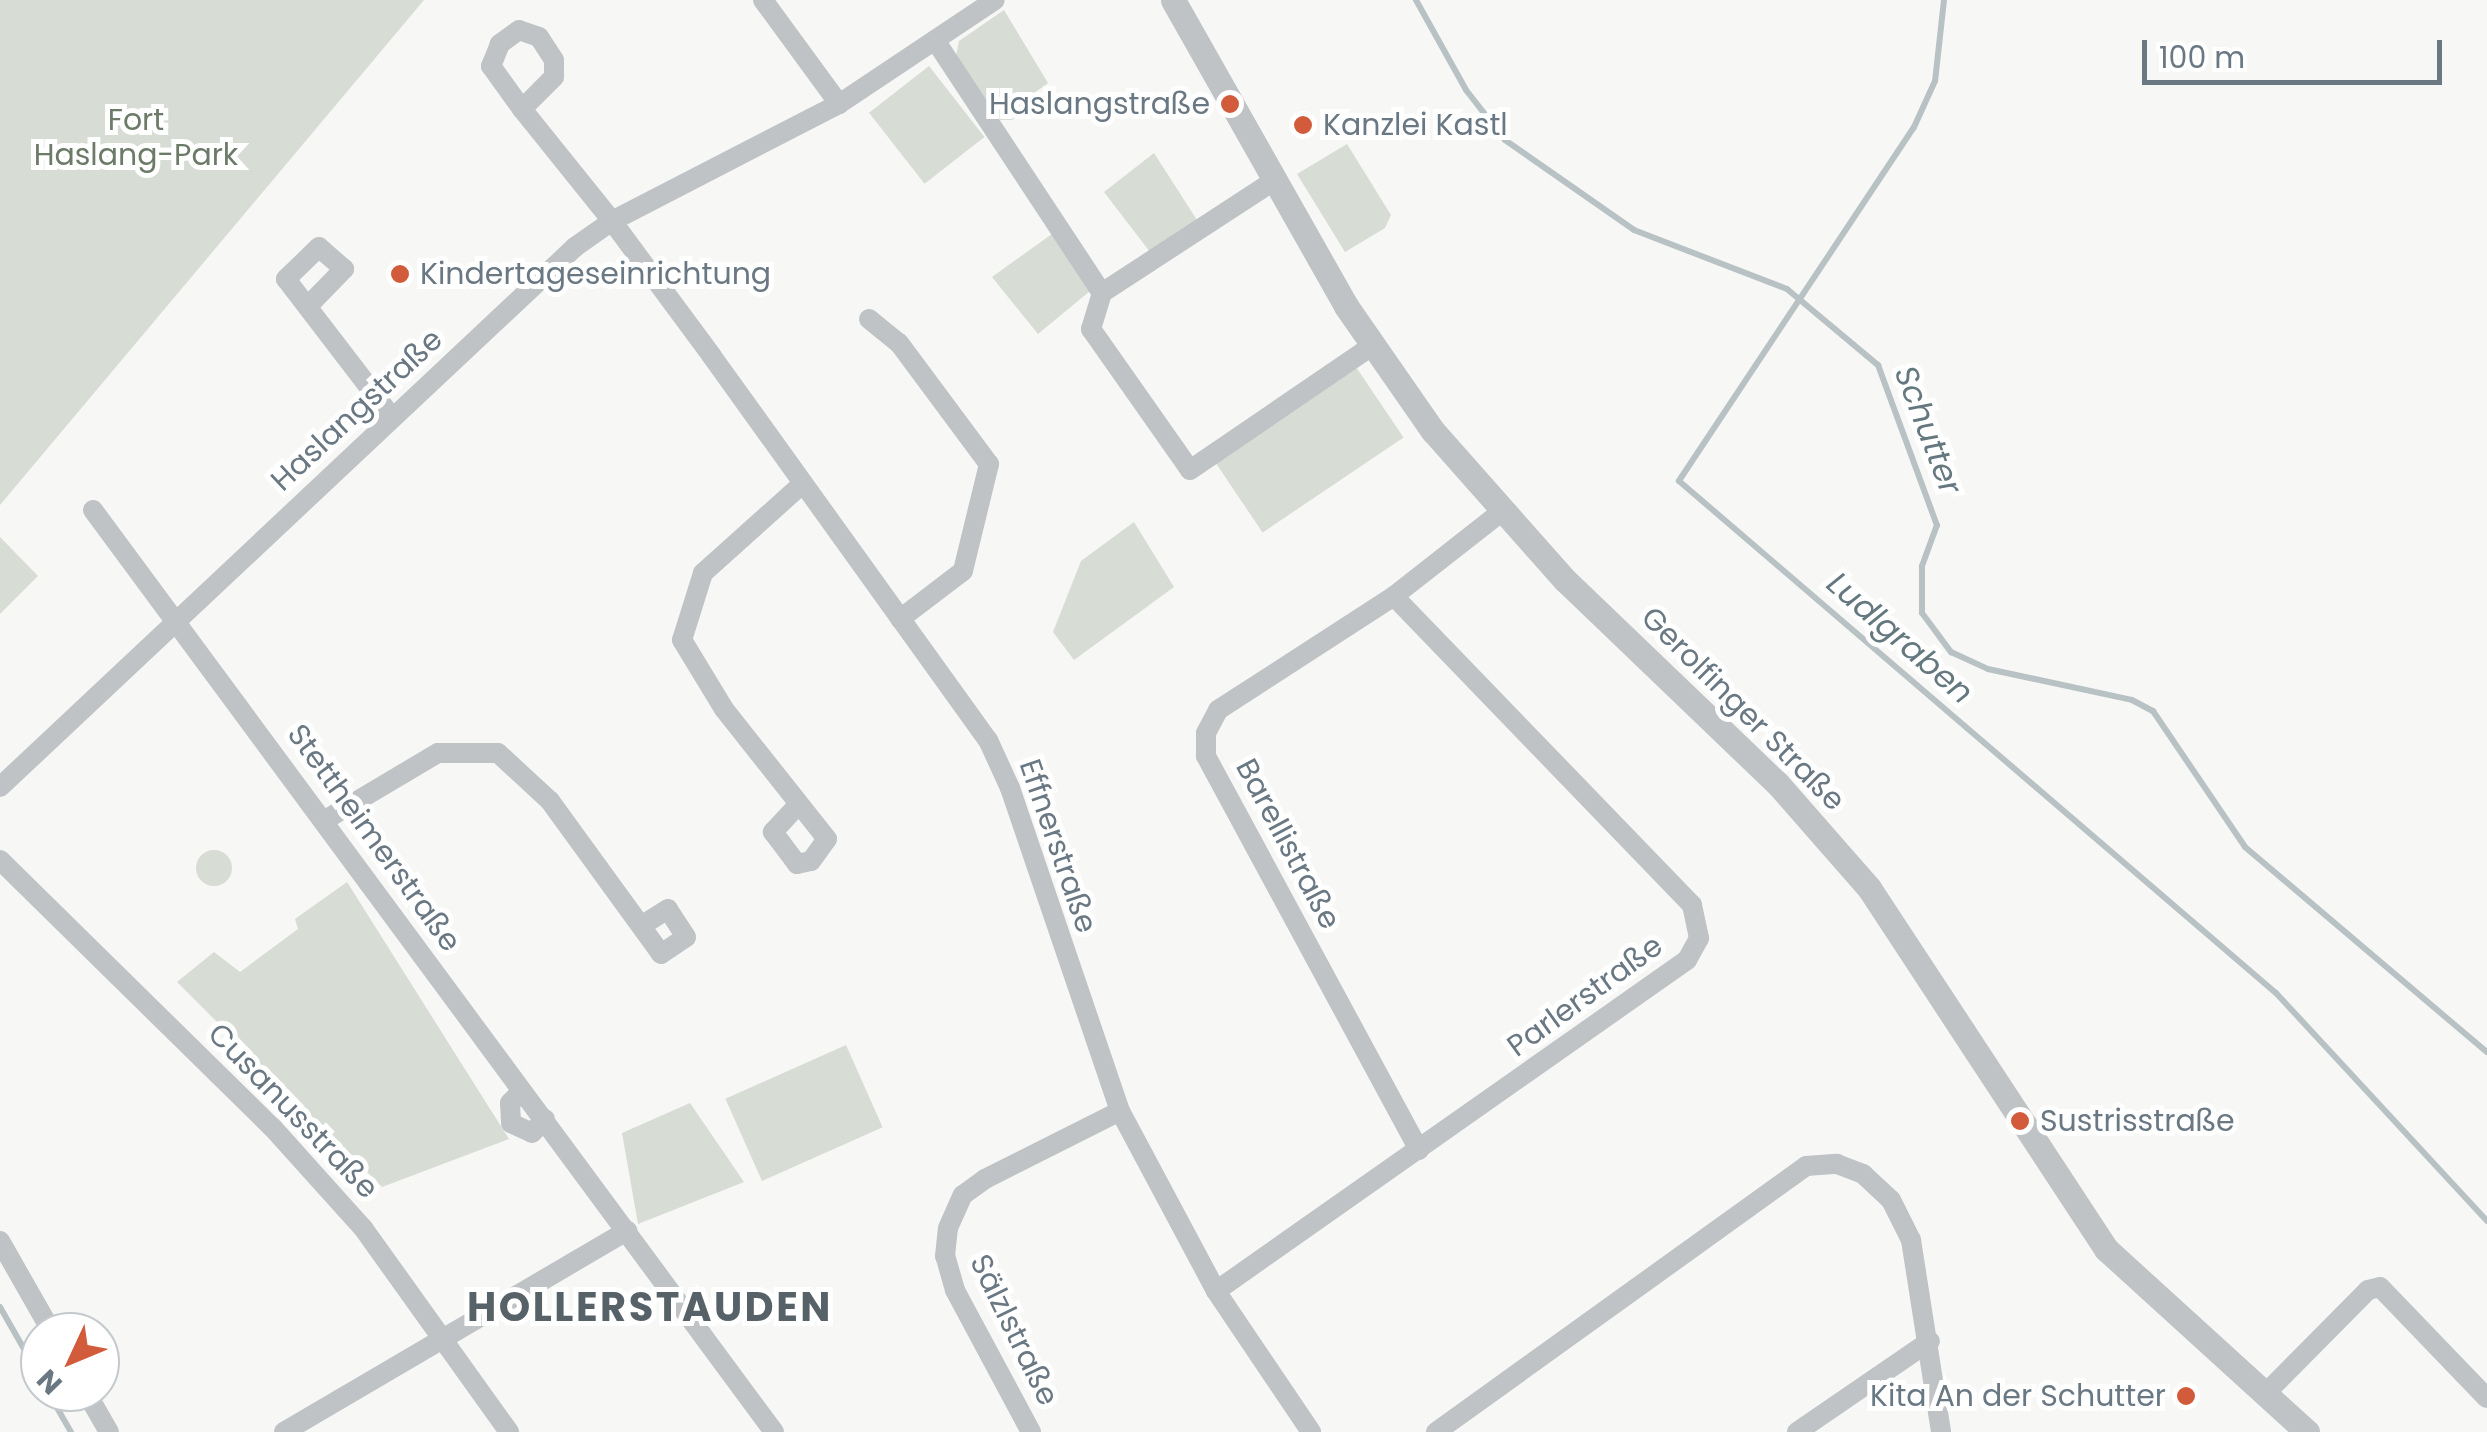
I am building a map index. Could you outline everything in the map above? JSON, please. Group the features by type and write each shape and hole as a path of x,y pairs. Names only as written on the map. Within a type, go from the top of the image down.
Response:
{"street":[{"path":"764,0 839,104"},
{"name":"Haslangstraße","path":"0,787 392,417 612,221 839,104 995,0"},
{"name":"Gerolfinger Straße","path":"1173,0 1272,182 1372,346 1501,512 1825,836 1908,942 2106,1248 2308,1432"},
{"path":"934,40 1102,293"},
{"name":"Effnerstraße","path":"522,109 612,221 988,740 1010,788 1120,1112 1216,1291 1311,1432"},
{"path":"1272,182 1102,293 1091,329 1190,470 1372,346"},
{"path":"310,304 392,417"},
{"path":"869,319 900,343 989,464 964,571 900,619"},
{"path":"798,805 724,709 682,640 704,572 801,485"},
{"name":"Stettheimerstraße","path":"94,510 179,618 520,1093 510,1104 511,1123 532,1134 544,1119 774,1432"},
{"name":"Barellistraße","path":"1418,1150 1206,756 1206,733 1218,710 1394,596 1501,512"},
{"name":"Parlerstraße","path":"1216,1291 1688,960 1699,938 1692,905 1394,596"},
{"path":"325,820 438,753 498,753 550,801 642,926"},
{"name":"Cusanusstraße","path":"0,860 272,1127 362,1228 510,1432"},
{"name":"Sälzlstraße","path":"1031,1432 954,1290 945,1256 948,1228 963,1195 985,1179 1120,1112"},
{"path":"1436,1432 1806,1166 1837,1164 1864,1174 1891,1200 1911,1240 1930,1340 1941,1432"},
{"path":"284,1432 627,1231"},
{"path":"0,1241 41,1312"},
{"path":"2266,1393 2368,1290 2380,1286 2487,1398"},
{"path":"1798,1432 1930,1340"}],"green space":[{"name":"Fort Haslang-Park","path":"0,0 424,0 0,505"},
{"path":"1004,10 1048,83 1033,94 1037,103 1012,120 1000,120 956,56 959,41"},
{"path":"929,66 984,137 925,184 869,113"},
{"path":"1347,144 1391,215 1385,228 1345,252 1297,174"},
{"path":"1154,153 1197,220 1150,252 1104,192"},
{"path":"1052,234 1090,291 1038,334 992,277"},
{"path":"1356,367 1404,437 1263,533 1215,462"},
{"path":"1134,522 1174,587 1074,660 1053,632 1081,561"},
{"path":"0,537 38,576 0,614"},
{"path":"214,850 227,855 232,868 227,881 214,886 201,881 196,868 201,855"},
{"path":"347,882 509,1139 382,1187 177,982 214,952 240,972 298,929 295,919"},
{"path":"846,1045 883,1127 762,1181 725,1099"},
{"path":"690,1103 744,1182 638,1224 622,1133"}],"waterway":[{"name":"Schutter","path":"1416,0 1466,90 1505,140 1634,230 1787,289 1878,365 1937,525 1922,566 1922,613 1951,652 1988,669 2132,700 2153,711 2245,847 2487,1052"},
{"name":"Ludlgraben","path":"1944,0 1935,81 1914,127 1679,481 2276,993 2487,1221"},
{"path":"0,1307 20,1342"},
{"path":"60,1412 71,1432"}],"place":[{"name":"Haslangstraße","path":"1230,104"},
{"name":"Kanzlei Kastl","path":"1303,125"},
{"name":"Kindertageseinrichtung","path":"400,274"},
{"name":"Sustrisstraße","path":"2020,1121"},
{"name":"Kita An der Schutter","path":"2186,1396"}],"district":[{"name":"HOLLERSTAUDEN","path":"650,1307"}]}
